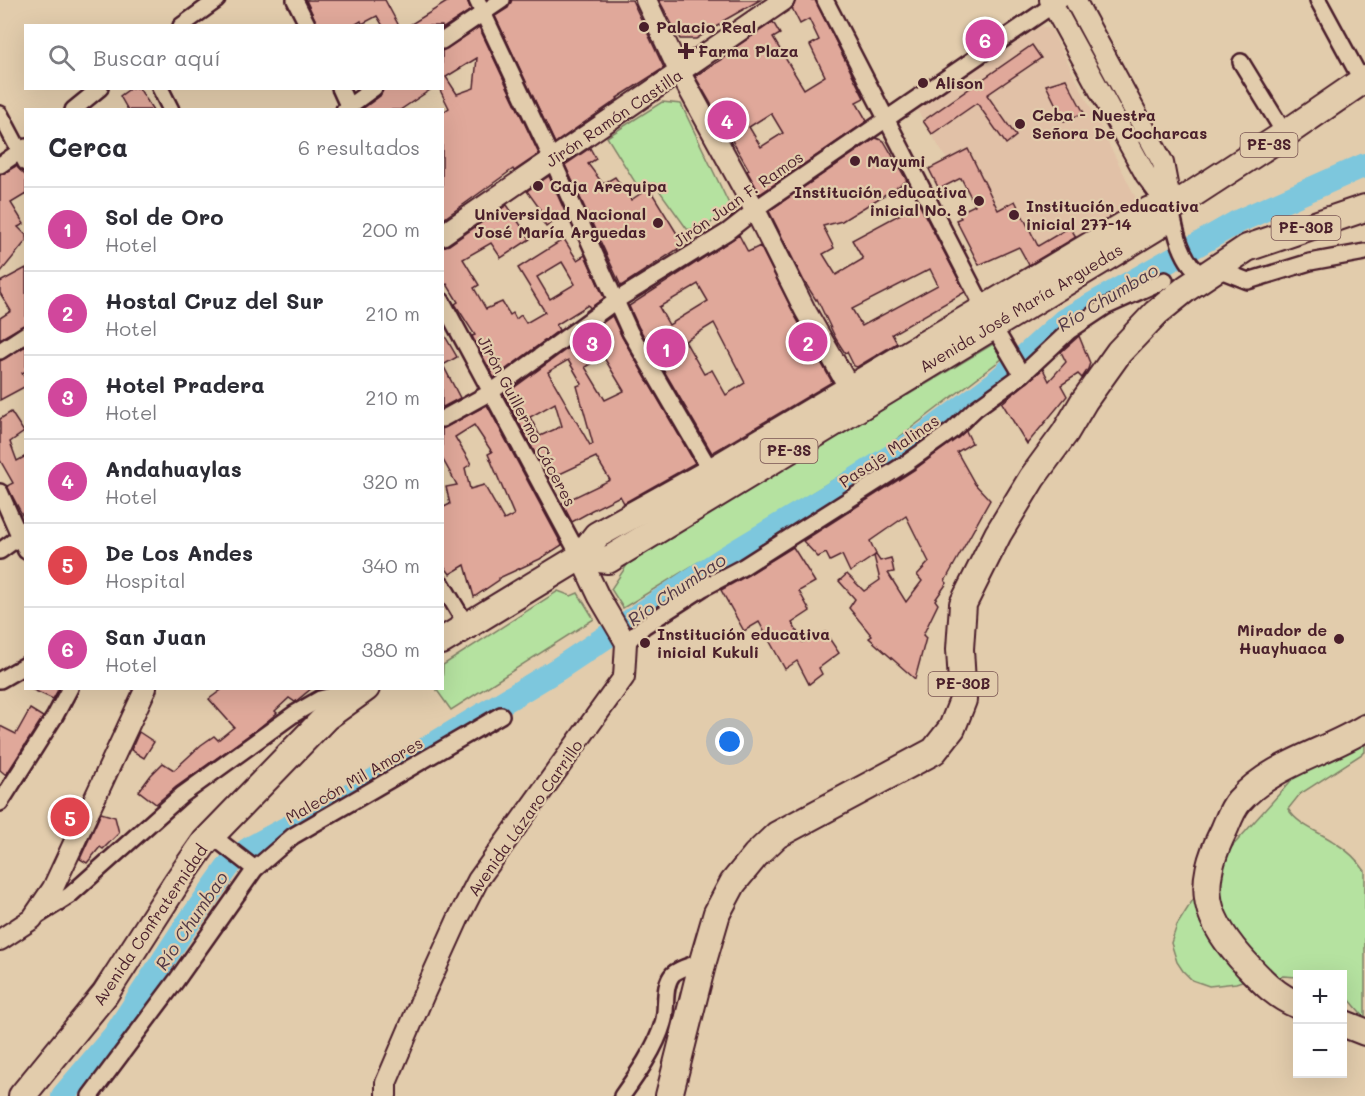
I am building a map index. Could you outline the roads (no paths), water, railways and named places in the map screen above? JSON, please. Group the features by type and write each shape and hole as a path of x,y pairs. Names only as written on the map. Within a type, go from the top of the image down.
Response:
{"highway":[{"name":"PE-3S","path":"1171,208 1364,80"},
{"name":"Avenida José María Arguedas","path":"580,557 608,560 717,481 989,317 1158,226 1171,208"},
{"name":"PE-30B","path":"669,1096 717,914 733,883 756,855 777,835 934,751 952,728 963,700 960,649 963,604 998,534 1032,478 1119,352 1156,313 1204,272 1247,248 1365,208"},
{"path":"444,640 580,557"},
{"name":"Avenida Confraternidad","path":"22,1096 105,994 190,861 218,840 326,717 363,690"},
{"path":"1293,1002 1271,991 1230,947 1218,929 1208,904 1206,879 1215,848 1237,803 1257,784 1297,760 1365,728"},
{"path":"1345,1024 1365,1032"}],"street":[{"path":"184,24 217,0"},
{"path":"295,0 307,24"},
{"path":"444,39 480,7 502,0"},
{"path":"646,0 680,73 755,210 805,310 855,398"},
{"name":"Jirón Ramón Castilla","path":"444,234 784,0"},
{"path":"825,0 989,317 1021,373"},
{"path":"1075,0 1163,163 1176,236 1204,272 1248,280 1310,262 1365,252"},
{"path":"1318,0 1364,80"},
{"path":"1054,2 1146,176 1171,208"},
{"name":"Jirón Juan F. Ramos","path":"444,418 491,392 617,300 727,232 764,202 1054,2"},
{"path":"480,7 630,332 717,481"},
{"path":"1241,62 1285,134"},
{"path":"75,108 98,90"},
{"path":"161,90 170,108"},
{"path":"341,90 348,108 371,90"},
{"path":"0,114 24,154 0,165"},
{"name":"Pasaje Malinas","path":"624,641 644,626 743,567 908,462 953,430 1069,330 1105,307 1165,280"},
{"name":"Jirón Guillermo Cáceres","path":"444,305 580,557"},
{"path":"0,351 24,335"},
{"path":"0,492 22,534 0,551"},
{"path":"580,557 624,641"},
{"path":"444,587 467,626"},
{"name":"Avenida Lázaro Carrillo","path":"386,1096 386,1083 424,994 478,880 624,677 624,641"},
{"path":"0,680 24,666"},
{"path":"0,803 55,716 68,690"},
{"path":"32,919 53,888 145,690"},
{"path":"0,940 70,895 182,795 294,714 320,699 353,690"},
{"name":"Malecón Mil Amores","path":"90,1096 176,981 251,867 293,836 501,715"},
{"path":"218,840 251,867"},
{"path":"622,1096 639,1073 663,1024 668,985 672,976 680,970 703,961"}],"waterway":[{"name":"Río Chumbao","path":"63,1096 114,1036 181,933 233,860 252,847 356,791 558,669 723,559 929,432 994,384 1063,321 1239,221 1365,165"}],"place":[{"name":"Palacio Real","path":"644,27"},
{"name":"San Juan","path":"985,39"},
{"name":"Farma Plaza","path":"686,51"},
{"name":"Alison","path":"923,83"},
{"name":"Andahuaylas","path":"727,120"},
{"name":"Ceba - Nuestra Señora De Cocharcas","path":"1020,124"},
{"name":"Mayumi","path":"855,161"},
{"name":"Caja Arequipa","path":"538,186"},
{"name":"Institución educativa inicial No. 8","path":"979,201"},
{"name":"Institución educativa inicial 277-14","path":"1014,215"},
{"name":"Universidad Nacional José María Arguedas","path":"658,223"},
{"name":"Hotel Pradera","path":"592,342"},
{"name":"Hostal Cruz del Sur","path":"808,342"},
{"name":"Sol de Oro","path":"666,348"},
{"name":"Mirador de Huayhuaca","path":"1339,639"},
{"name":"Institución educativa inicial Kukuli","path":"645,643"},
{"name":"De Los Andes","path":"70,817"}]}
